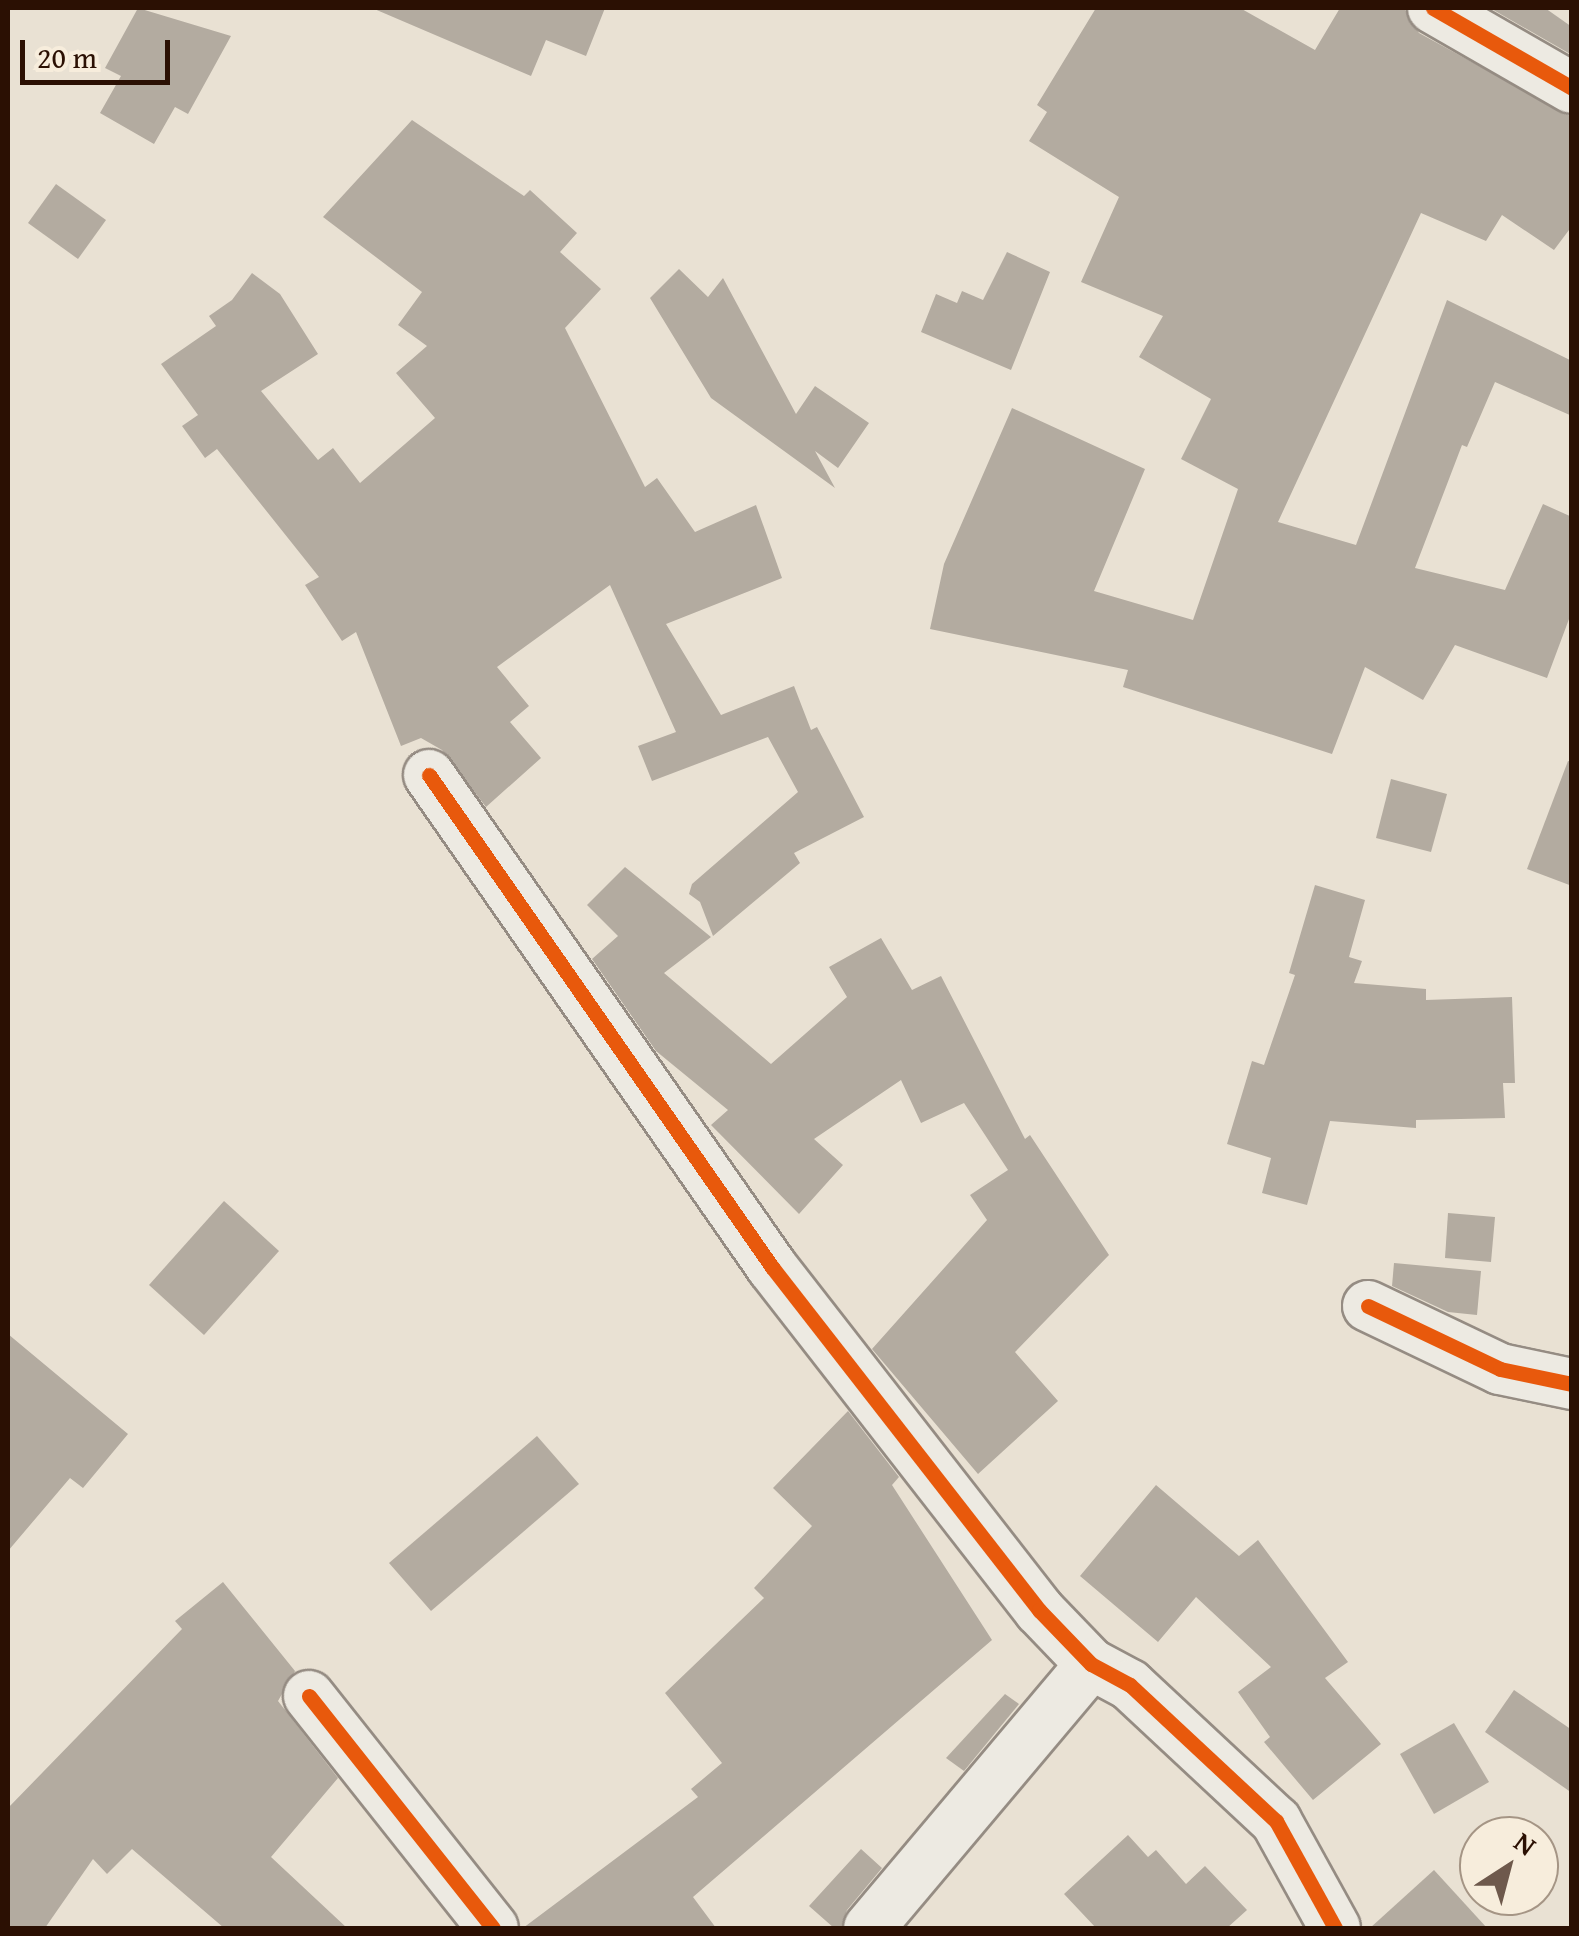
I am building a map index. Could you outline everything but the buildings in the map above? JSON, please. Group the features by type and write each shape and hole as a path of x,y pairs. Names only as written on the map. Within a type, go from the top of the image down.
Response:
{"street":[{"path":"1433,8 1572,88"},
{"path":"429,775 772,1267 1039,1610 1092,1664 1130,1685 1276,1821 1335,1928"},
{"path":"1368,1306 1500,1369 1572,1384"},
{"path":"869,1928 1092,1664"},
{"path":"309,1696 493,1928"}],"cycle path":[{"path":"1433,8 1572,88"},
{"path":"429,775 772,1267 1039,1610 1091,1664 1130,1685 1276,1821 1335,1928"},
{"path":"1368,1306 1500,1369 1572,1384"},
{"path":"309,1696 493,1928"}]}
